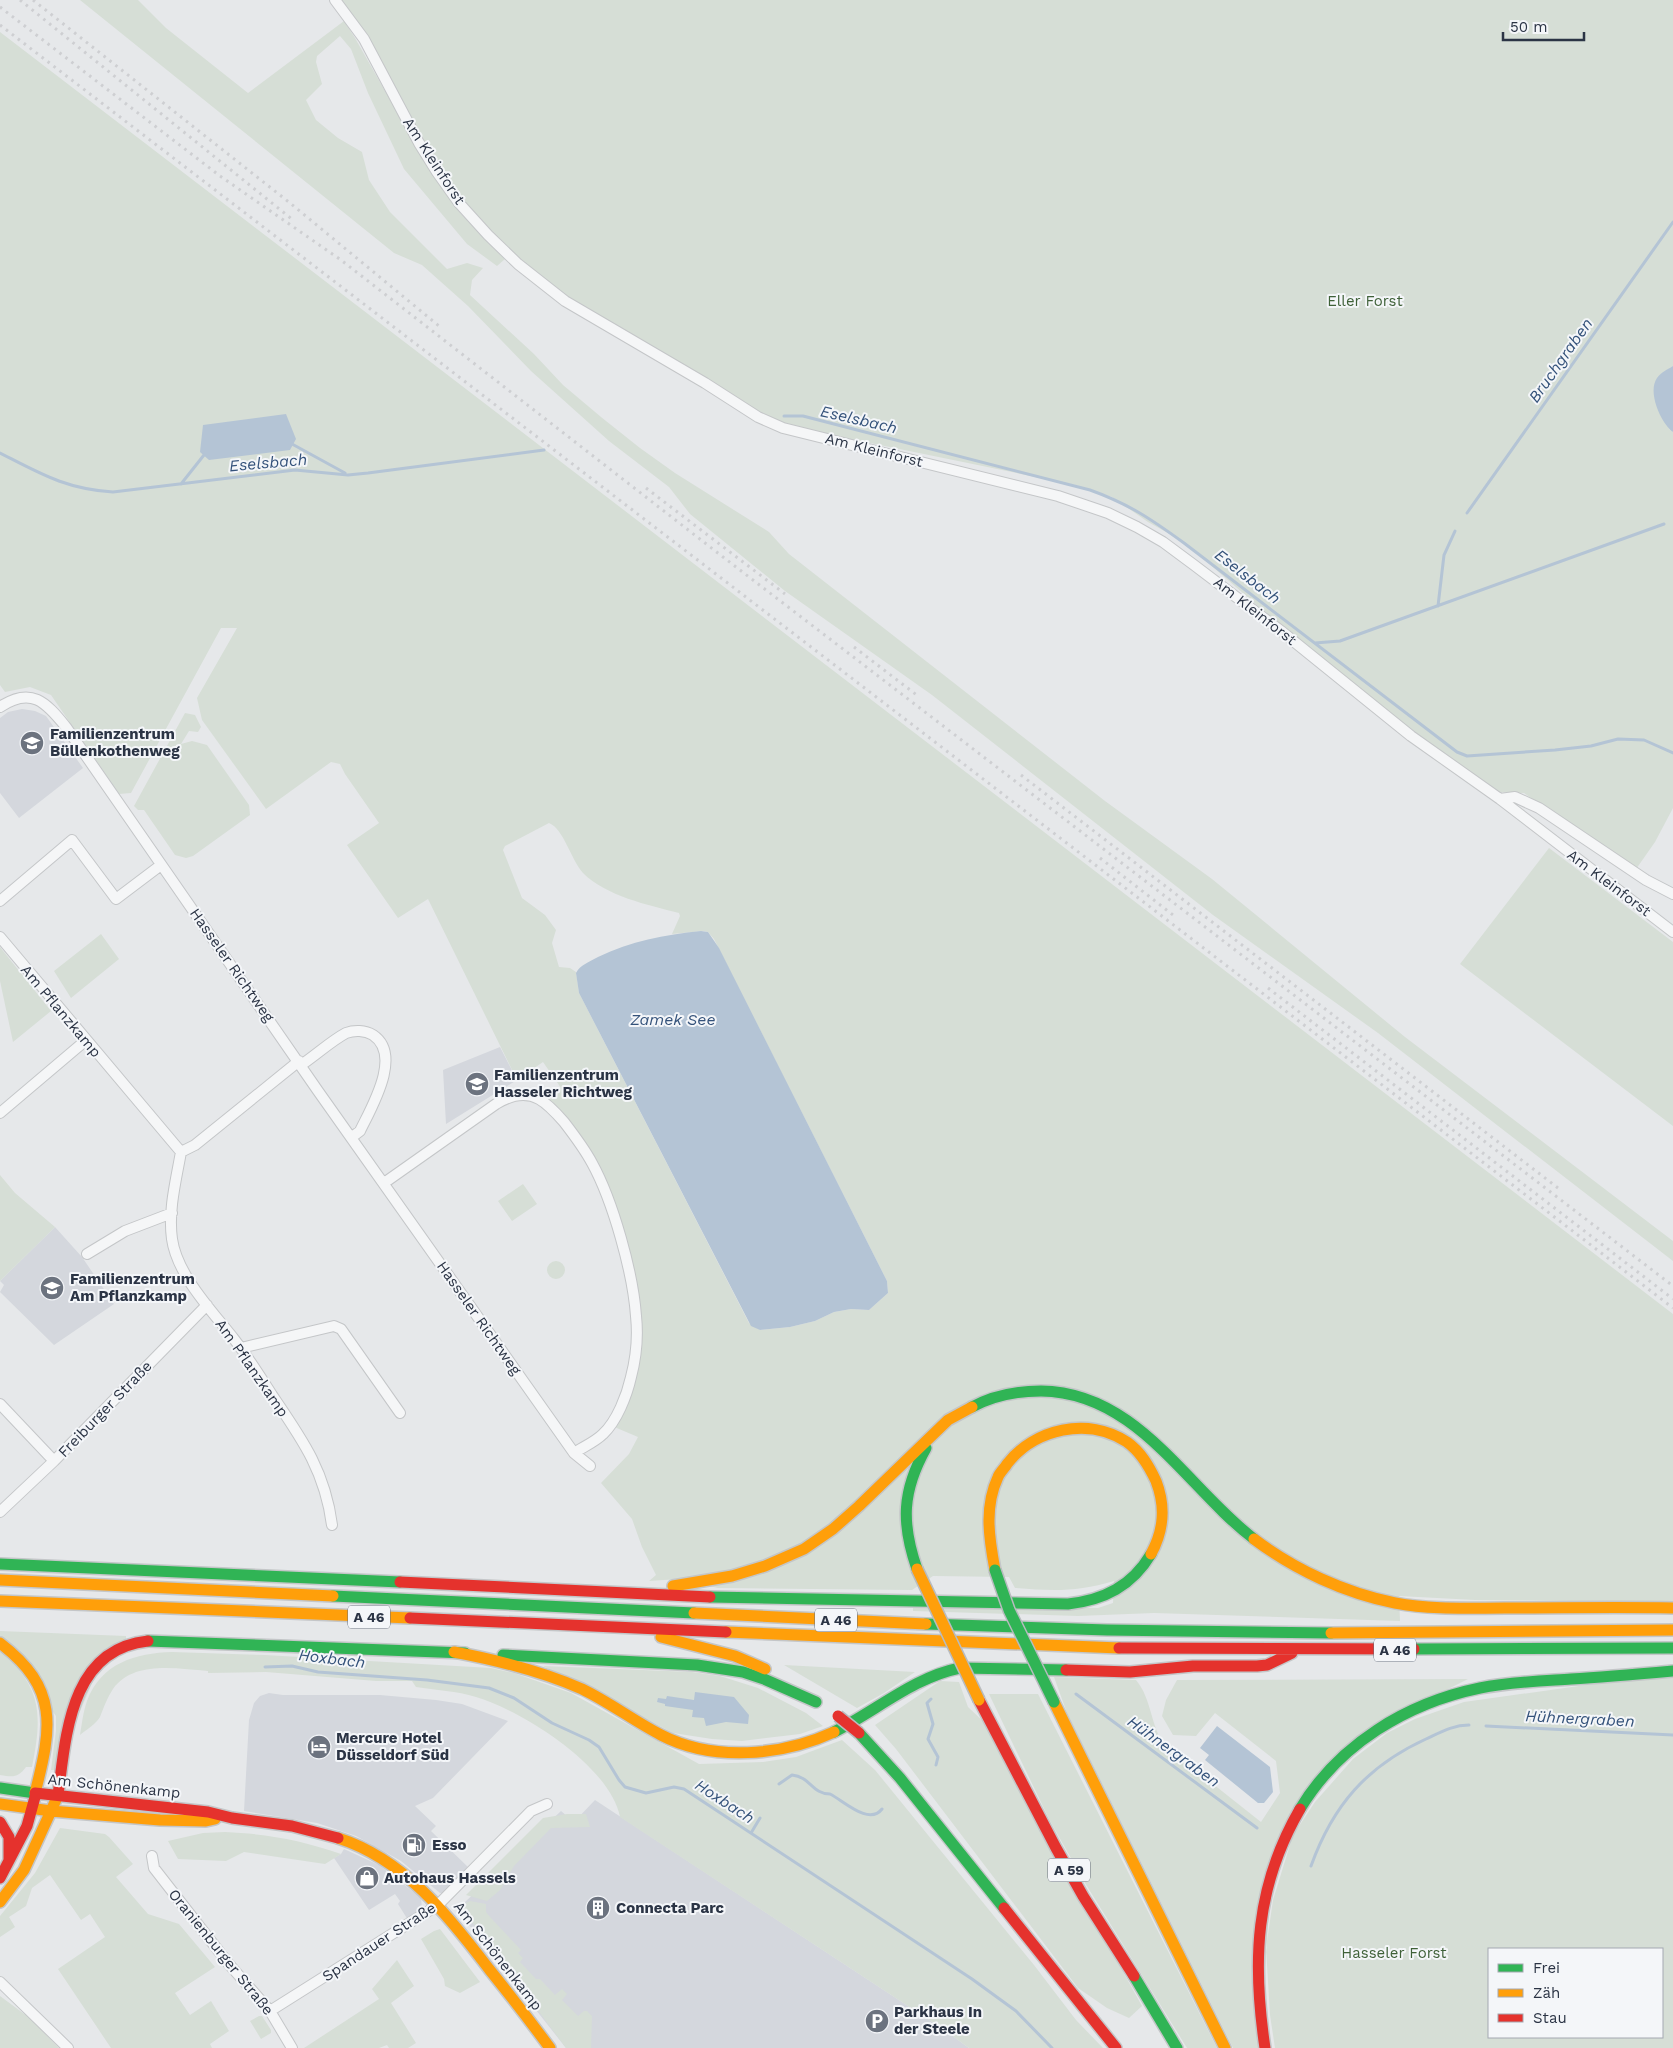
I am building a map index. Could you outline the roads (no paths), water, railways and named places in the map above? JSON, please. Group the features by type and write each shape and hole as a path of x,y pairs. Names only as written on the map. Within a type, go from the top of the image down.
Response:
{"main road":[{"path":"632,1592 732,1576 765,1566 804,1549 833,1529 860,1506 902,1464 934,1436 948,1420 968,1407 994,1396 1028,1390 1055,1390 1089,1398 1119,1414 1153,1440 1211,1501 1245,1532 1272,1552 1308,1572 1342,1587 1382,1600 1430,1607 1673,1608"},
{"path":"0,1564 780,1599 916,1599 1061,1604 1095,1600 1114,1592 1137,1576 1149,1559 1159,1539 1164,1516 1159,1484 1150,1466 1135,1450 1114,1434 1088,1427 1064,1428 1038,1436 1017,1450 1004,1464 994,1484 988,1510 989,1537 995,1570 1009,1610 1225,2048"},
{"name":"A 59","path":"934,1436 917,1463 909,1484 905,1506 910,1549 917,1569 979,1700 1074,1879 1177,2048"},
{"name":"A 46","path":"0,1580 918,1624 1107,1630 1374,1633 1673,1630"},
{"name":"A 46","path":"0,1601 1102,1648 1298,1650 1673,1648"},
{"path":"636,1629 755,1663 786,1680 858,1733 900,1778 1116,2048"},
{"path":"0,1902 15,1885 34,1855 44,1828 48,1810 58,1795 72,1708 83,1681 94,1666 105,1657 131,1644 151,1641 173,1641 454,1652 697,1665 720,1668 764,1679 827,1709"},
{"path":"0,1643 26,1663 34,1674 48,1712 49,1727 41,1773 27,1826 0,1878"},
{"path":"454,1652 496,1660 546,1675 583,1690 675,1741 709,1749 743,1751 796,1745 825,1736 864,1716 930,1676 947,1670 960,1668 1130,1672 1192,1666 1257,1666 1267,1665 1298,1650"},
{"path":"1265,2048 1259,2001 1259,1936 1262,1909 1269,1880 1278,1851 1313,1786 1342,1755 1374,1731 1403,1715 1440,1699 1470,1690 1529,1682 1673,1671"},
{"name":"Am Schönenkamp","path":"0,1788 208,1812 224,1817 306,1829 344,1840 370,1852 406,1875 438,1905 462,1933 550,2048"},
{"path":"36,1793 48,1810"},
{"name":"Am Schönenkamp","path":"0,1804 160,1820 206,1821 224,1817"},
{"path":"0,1822 9,1837 9,1863"}],"street":[{"name":"Am Kleinforst","path":"336,0 364,39 419,143 459,203 518,264 565,301 758,417 782,428 1058,496 1108,513 1137,527 1163,542 1194,565 1281,631 1411,736 1500,798 1673,932"},
{"name":"Hasseler Richtweg","path":"0,707 16,698 30,697 50,707 66,727 574,1453 590,1466"},
{"name":"Am Kleinforst","path":"1500,798 1515,797 1522,799 1558,820 1646,880 1673,894"},
{"path":"1546,834 1558,820"},
{"path":"0,901 72,840 116,899 162,865"},
{"name":"Am Pflanzkamp","path":"0,937 85,1041 181,1152 172,1213 172,1240 178,1262 240,1348 309,1451 329,1500 332,1525"},
{"path":"181,1152 195,1145 300,1063 351,1032 367,1033 379,1041 386,1057 384,1076 360,1131 352,1137"},
{"path":"0,1113 85,1041"},
{"path":"384,1183 496,1104 516,1095 527,1095 540,1099 576,1137 592,1164 614,1220 627,1261 636,1316 636,1346 632,1376 624,1400 603,1434 574,1453"},
{"path":"87,1254 125,1231 172,1213"},
{"name":"Freiburger Straße","path":"0,1512 54,1461 207,1304"},
{"path":"240,1348 334,1326 342,1329 400,1413"},
{"path":"0,1404 54,1461"},
{"name":"Spandauer Straße","path":"270,2011 438,1905 531,1811 547,1804"},
{"name":"Oranienburger Straße","path":"152,1856 154,1868 188,1914 270,2011 292,2048"},
{"path":"0,1982 68,2048"}],"water":[{"path":"1673,366 1673,432 1668,428 1660,415 1655,399 1654,384 1658,376"},
{"path":"286,414 296,439 290,450 209,460 200,452 203,425"},
{"name":"Zamek See","path":"708,932 719,948 887,1281 888,1293 869,1310 851,1309 834,1312 815,1321 790,1327 760,1330 751,1326 579,993 576,973 582,966 598,957 610,951 648,940 674,934"},
{"path":"695,1692 734,1697 749,1715 748,1724 726,1722 706,1726 704,1718 692,1717 693,1710 665,1706 665,1704 657,1702 658,1698 666,1699 667,1696 694,1700"},
{"path":"1217,1726 1270,1767 1273,1792 1264,1803 1258,1803 1205,1760 1209,1755 1200,1748"}],"waterway":[{"name":"Bruchgraben","path":"1467,513 1673,222"},
{"name":"Eselsbach","path":"784,416 803,416 1104,495 1150,519 1184,543 1457,752 1467,756 1591,746 1618,739 1644,740 1673,753"},
{"path":"292,444 345,473"},
{"name":"Eselsbach","path":"0,453 41,474 67,484 81,488 113,492 295,470 348,475 544,450"},
{"path":"181,484 204,455"},
{"path":"1315,643 1340,641 1664,524"},
{"name":"Bruchgraben","path":"1438,606 1444,555 1455,531"},
{"name":"Hoxbach","path":"265,1667 292,1666 318,1672 427,1680 489,1688 514,1698 552,1723 589,1740 599,1747 625,1787 646,1793 674,1787 684,1789 972,1979 1016,2011 1052,2048"},
{"name":"Hühnergraben","path":"1076,1694 1257,1828"},
{"name":"Hühnergraben","path":"931,1699 927,1703 933,1724 928,1739 938,1757 936,1765"},
{"name":"Hühnergraben","path":"1311,1866 1320,1844 1341,1806 1369,1775 1386,1762 1426,1739 1442,1731 1469,1725"},
{"name":"Hühnergraben","path":"1486,1726 1673,1735"},
{"name":"Hühnergraben","path":"779,1784 792,1775 798,1776 819,1791 830,1794 864,1814 877,1814 882,1809"},
{"name":"Hühnergraben","path":"751,1833 760,1818"}],"railway":[{"path":"20,0 293,220"},
{"path":"33,0 290,203 439,326"},
{"path":"0,7 220,176 341,260 723,557 1673,1286"},
{"path":"0,25 1673,1308"},
{"path":"646,488 785,594"},
{"path":"854,647 918,696"},
{"path":"1021,775 1558,1188"},
{"path":"1100,858 1173,915"},
{"path":"1268,988 1673,1299"}],"place":[{"name":"Familienzentrum Büllenkothenweg","path":"32,743"},
{"name":"Familienzentrum Hasseler Richtweg","path":"477,1084"},
{"name":"Familienzentrum Am Pflanzkamp","path":"52,1288"},
{"name":"Mercure Hotel Düsseldorf Süd","path":"319,1747"},
{"name":"Esso","path":"414,1845"},
{"name":"Autohaus Hassels","path":"367,1878"},
{"name":"Connecta Parc","path":"598,1908"},
{"name":"Parkhaus In der Steele","path":"877,2021"}],"park label":[{"name":"Eller Forst","path":"1365,301"},
{"name":"Hasseler Forst","path":"1394,1953"}]}
